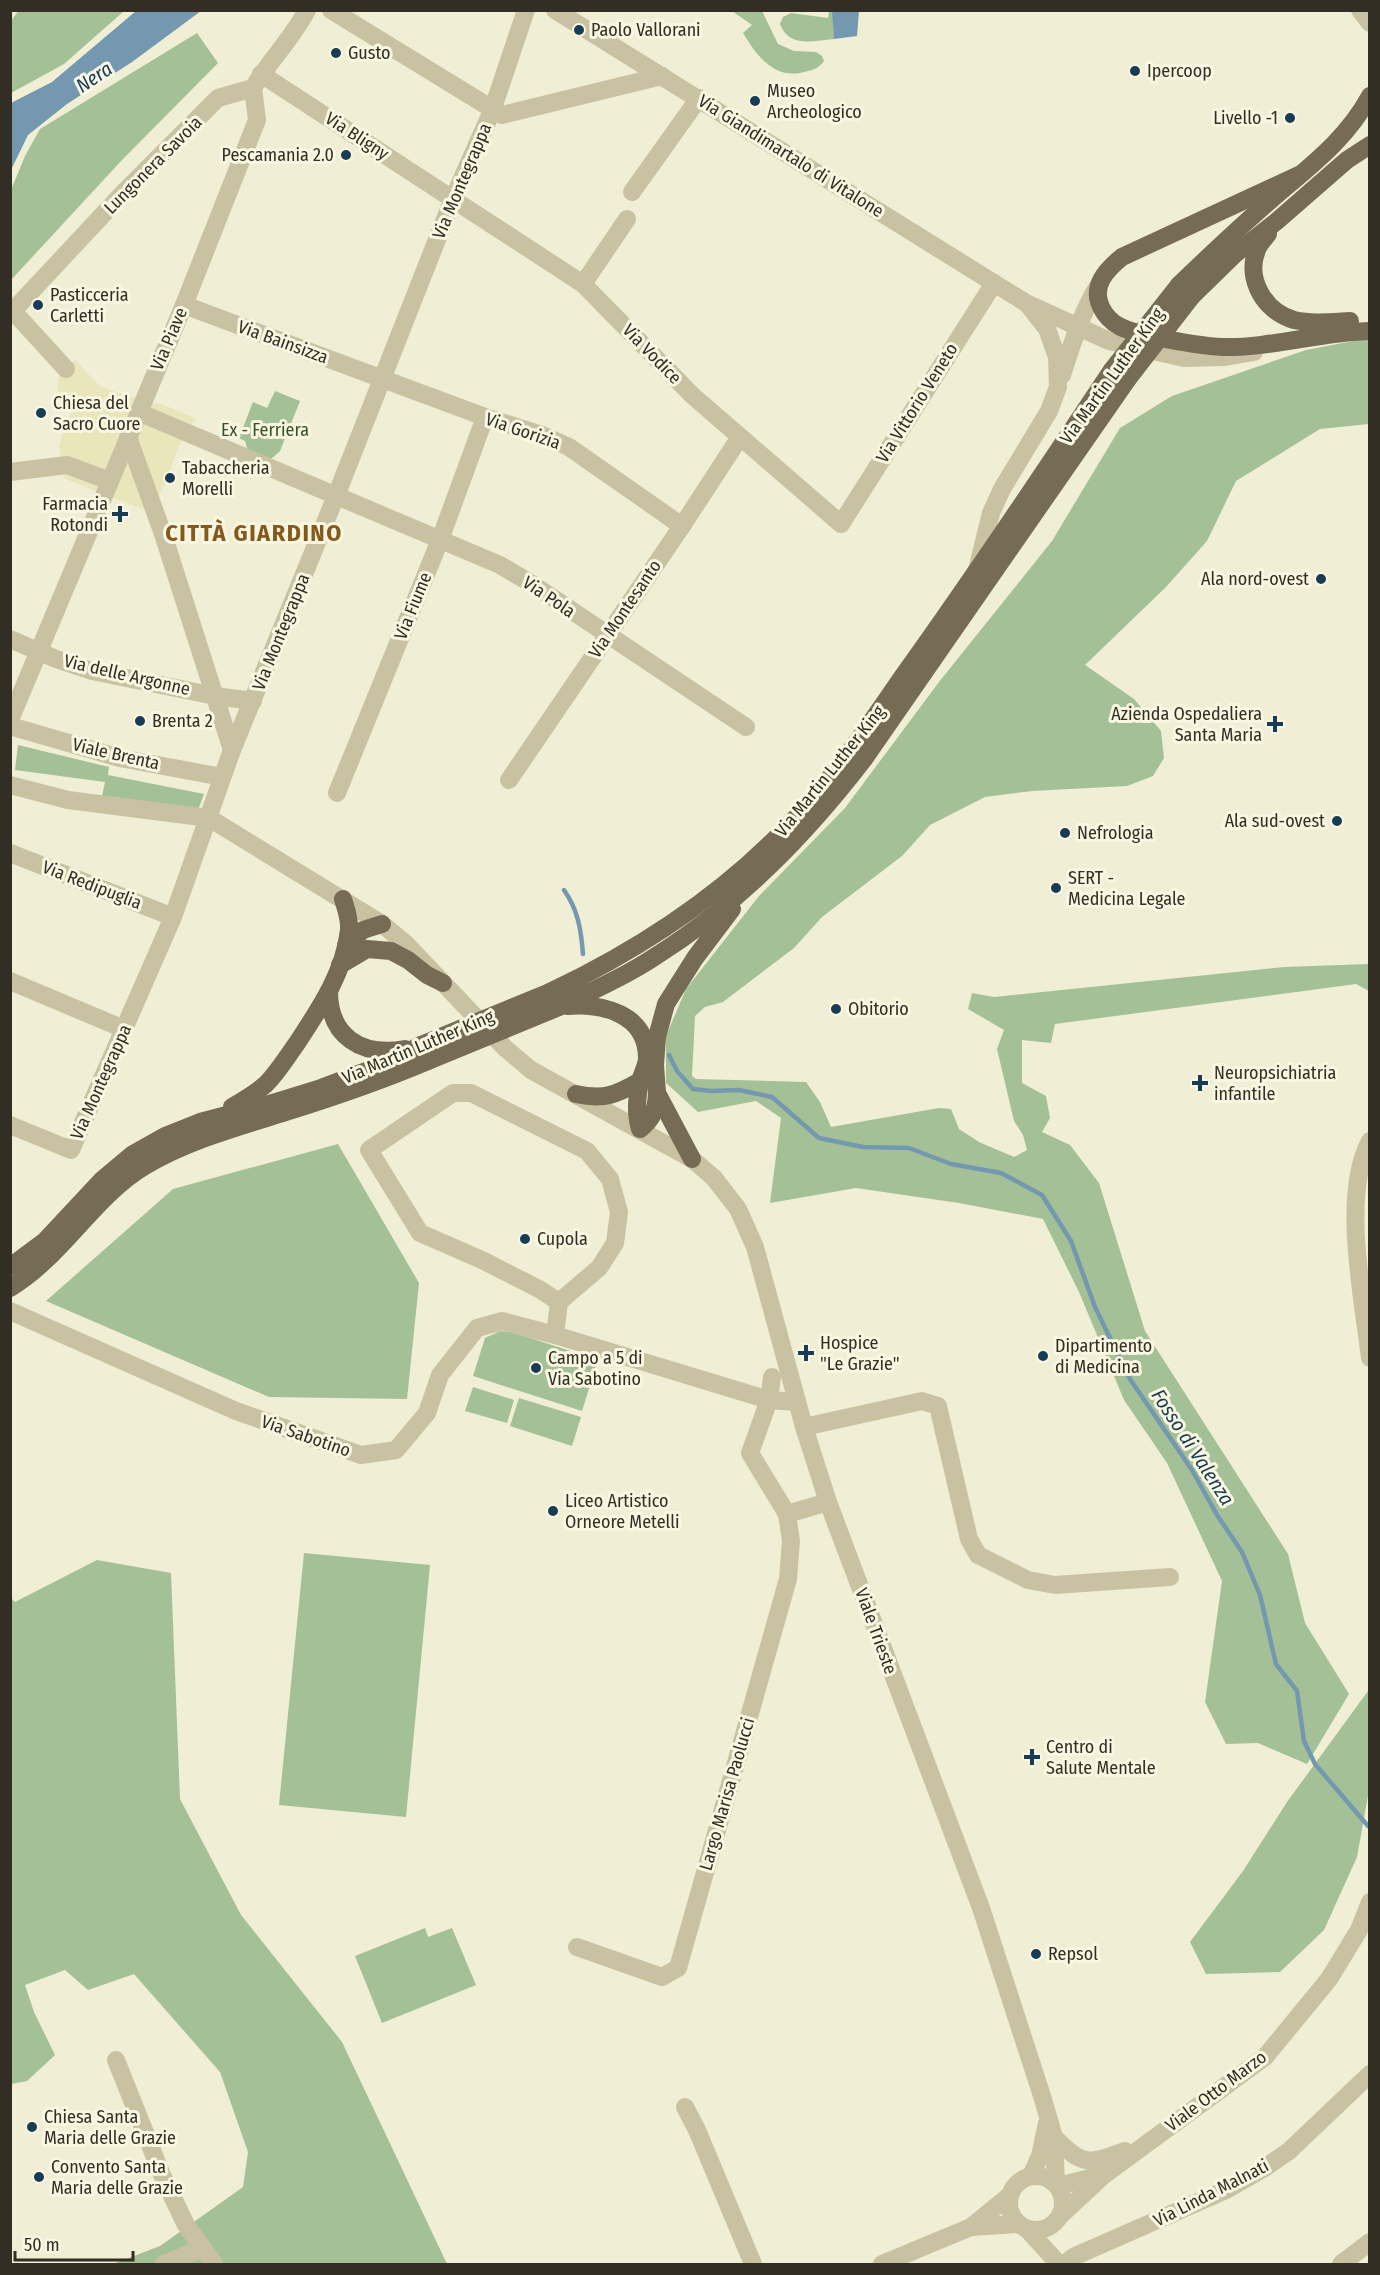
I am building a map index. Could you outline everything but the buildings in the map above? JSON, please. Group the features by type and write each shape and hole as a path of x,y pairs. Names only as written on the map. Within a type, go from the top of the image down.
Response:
{"main road":[{"name":"Via Martin Luther King","path":"555,999 689,913 778,837 850,750 1119,375 1223,242 1330,149 1357,118 1370,96"},
{"name":"Via Martin Luther King","path":"1185,291 1277,221 1347,160 1370,145"},
{"path":"1299,175 1122,258 1106,270 1098,286 1098,302 1106,317 1121,328 1187,344 1215,346 1293,340 1339,332 1370,331"},
{"path":"1277,221 1257,250 1253,268 1256,285 1263,300 1276,312 1298,321 1370,321"},
{"name":"Via Martin Luther King","path":"10,1267 45,1241 102,1180 133,1154 165,1136 200,1122 269,1104 425,1053 555,999 609,983 656,957 747,889 790,848 825,809 864,759 1119,375"},
{"path":"555,999 612,1009 631,1020 644,1037 647,1060 636,1101 636,1116 640,1129 649,1123 656,1110 657,1037 666,1004 694,958 747,889"},
{"path":"200,1122 251,1096 267,1083 281,1066 329,991 340,965 349,929 343,899"},
{"path":"346,945 363,930 382,924"},
{"path":"340,965 367,949 376,940 382,924"},
{"path":"367,949 390,951 408,960 427,975 443,982"},
{"path":"329,991 329,1004 334,1020 348,1040 371,1050 425,1053"},
{"name":"Via Martin Luther King","path":"10,1288 55,1254 112,1192 143,1167 172,1151 206,1137 375,1084 425,1053"},
{"path":"576,1094 595,1098 606,1097 640,1081"},
{"path":"657,1093 692,1159"}],"street":[{"path":"257,81 298,27 307,10"},
{"path":"298,27 314,18 322,10"},
{"path":"331,10 492,111 502,115 662,76"},
{"name":"Via Montegrappa","path":"10,1125 71,1150 173,917 232,750 336,496 453,199 492,111 526,10"},
{"name":"Via Giandimartalo di Vitalone","path":"555,10 1026,303 1077,327 1109,341 1184,358 1225,357 1293,340"},
{"path":"1360,10 1370,23"},
{"name":"Via Bligny","path":"257,81 453,199"},
{"name":"Via Piave","path":"10,720 184,305 257,120 257,81"},
{"name":"Lungonera Savoia","path":"12,312 125,191 218,98 257,81"},
{"path":"632,192 699,98"},
{"name":"Via Vodice","path":"453,199 583,284 693,396 841,524"},
{"path":"583,284 627,219"},
{"name":"Via Vittorio Veneto","path":"841,524 994,283"},
{"name":"Via Giandimartalo di Vitalone","path":"976,574 991,513 1002,489 1049,411 1077,327 1086,305 1098,286"},
{"name":"Via Giandimartalo di Vitalone","path":"1026,303 1047,329 1057,357 1058,387"},
{"name":"Via Bainsizza","path":"184,305 382,378"},
{"path":"12,312 66,369"},
{"name":"Via Gorizia","path":"382,378 485,417 542,435 569,447 682,526"},
{"name":"Via Pola","path":"138,412 500,565 746,727"},
{"name":"Via Fiume","path":"337,793 440,540 485,417"},
{"path":"128,437 152,501 232,750"},
{"name":"Via Montesanto","path":"509,780 740,437"},
{"path":"10,472 67,465 110,481"},
{"name":"Via delle Argonne","path":"10,639 92,671 215,696 253,701"},
{"name":"Viale Brenta","path":"10,726 120,758 222,777"},
{"path":"10,785 68,800 209,818"},
{"name":"Viale Trieste","path":"209,818 382,924 406,944 531,1070 692,1159 714,1178 738,1209 755,1247 804,1427 828,1502 981,1908 1048,2115 1054,2137 1057,2185"},
{"name":"Via Redipuglia","path":"10,853 173,917"},
{"path":"10,981 124,1029"},
{"path":"555,1335 559,1302 599,1268 615,1243 619,1212 610,1179 586,1151 471,1093 453,1093 369,1150 420,1233 539,1288 559,1302"},
{"path":"1370,1141 1359,1173 1354,1198 1370,1358"},
{"name":"Via Sabotino","path":"10,1311 236,1411 361,1455 396,1449 427,1413 440,1375 477,1328 502,1321 769,1400 797,1402"},
{"path":"769,1400 772,1377 783,1352"},
{"path":"744,1392 772,1377"},
{"name":"Largo Marisa Paolucci","path":"578,1947 662,1977 678,1968 788,1579 791,1540 787,1515 750,1454 769,1400"},
{"path":"804,1427 922,1401 938,1406 969,1539 978,1555 1028,1580 1054,1585 1170,1577"},
{"path":"787,1515 828,1502"},
{"name":"Viale Otto Marzo","path":"1058,2219 1104,2175 1265,2058 1329,1979 1359,1930 1370,1902"},
{"path":"116,2060 162,2175 186,2225 214,2265"},
{"name":"Via Linda Malnati","path":"1059,2264 1226,2190 1263,2169 1289,2151 1370,2074"},
{"path":"685,2107 697,2130 753,2265"},
{"name":"Viale Trieste","path":"1031,2176 1040,2156 1048,2115"},
{"path":"1054,2137 1084,2161 1098,2161 1144,2145"},
{"path":"882,2265 970,2228 1009,2196 1017,2183 1031,2176 1040,2175 1057,2185 1064,2201 1058,2219 1059,2264"},
{"name":"Viale Otto Marzo","path":"1057,2185 1104,2175"},
{"path":"1009,2196 1009,2208 1012,2215 1059,2264"},
{"path":"970,2228 1023,2226 1042,2229 1058,2219"},
{"path":"1341,2265 1370,2242"},
{"path":"164,2265 203,2248"}],"green space":[{"path":"19,10 124,11 64,64 11,93 11,21"},
{"path":"732,11 762,11 778,44 794,51 816,52 822,56 824,61 815,69 793,74 775,69 761,58 743,33 752,25"},
{"path":"829,11 833,12 834,39 796,40 784,32 780,24 783,17 791,13 828,18"},
{"path":"197,33 218,63 122,160 11,280 11,190 25,156 40,129"},
{"path":"1369,338 1369,424 1320,429 1236,481 1207,541 1166,587 1085,665 1134,699 1161,731 1164,758 1153,776 1127,786 1032,791 985,797 930,825 902,856 822,917 794,948 723,1002 705,1007 695,1016 692,1076 696,1079 806,1082 820,1102 831,1127 939,1108 951,1109 959,1129 979,1142 1014,1157 1027,1150 1023,1135 1014,1121 997,1049 1004,1030 968,1009 972,993 994,997 1284,967 1369,964 1369,991 1356,984 1055,1024 1051,1043 1022,1040 1022,1083 1046,1096 1050,1118 1042,1132 1070,1145 1099,1183 1145,1331 1288,1554 1305,1623 1349,1694 1307,1764 1258,1743 1226,1744 1205,1702 1222,1581 1167,1463 1124,1400 1079,1292 1043,1219 959,1203 856,1188 770,1203 781,1118 756,1101 698,1112 666,1083 666,1036 686,989 759,896 845,808 939,682 1052,541 1120,428 1172,396 1306,350"},
{"name":"Ex - Ferriera","path":"275,391 300,401 280,451 270,460 248,451 245,441 239,438 253,402 267,408"},
{"path":"18,745 109,767 108,775 204,794 198,810 102,796 105,782 15,770"},
{"path":"338,1144 419,1283 407,1399 269,1397 46,1301 173,1189"},
{"name":"Campo a 5 di Via Sabotino","path":"500,1331 512,1332 598,1360 582,1411 473,1376 485,1338"},
{"path":"473,1387 514,1400 507,1423 465,1411"},
{"path":"519,1398 581,1417 572,1446 510,1426"},
{"path":"304,1553 430,1565 406,1817 279,1805"},
{"path":"97,1560 171,1573 180,1799 241,1915 342,2042 447,2264 113,2264 160,2246 243,2187 248,2152 220,2072 134,1974 88,1990 65,1970 25,1985 34,2012 55,2055 27,2081 11,2084 11,1598 15,1602"},
{"path":"1369,1634 1369,1790 1357,1857 1324,1930 1280,1972 1206,1974 1190,1942 1243,1871 1287,1802 1368,1691"},
{"path":"425,1928 428,1937 452,1928 476,1985 382,2023 355,1956"}],"shaded area":[{"path":"75,360 100,386 164,405 195,418 178,448 164,486 150,512 65,479 59,445 76,399 57,391 59,375"}],"water":[{"name":"Nera","path":"136,11 201,11 132,62 67,104 28,135 11,170 11,103 52,82"},
{"path":"832,11 859,11 857,36 834,39"}],"waterway":[{"name":"Fosso di Valenza","path":"564,890 573,905 578,920 583,954"},
{"name":"Fosso di Valenza","path":"669,1055 677,1071 693,1089 739,1090 772,1097 819,1138 863,1147 909,1148 951,1164 1001,1173 1042,1195 1071,1241 1095,1307 1130,1379 1192,1470 1217,1515 1242,1552 1260,1595 1276,1664 1297,1691 1304,1741 1315,1764 1368,1826"}],"place":[{"name":"Paolo Vallorani","path":"579,30"},
{"name":"Gusto","path":"336,53"},
{"name":"Ipercoop","path":"1135,71"},
{"name":"Museo Archeologico","path":"755,101"},
{"name":"Livello -1","path":"1290,118"},
{"name":"Pescamania 2.0","path":"346,155"},
{"name":"Pasticceria Carletti","path":"38,305"},
{"name":"Chiesa del Sacro Cuore","path":"41,413"},
{"name":"Tabaccheria Morelli","path":"170,478"},
{"name":"Farmacia Rotondi","path":"120,514"},
{"name":"Ala nord-ovest","path":"1321,579"},
{"name":"Brenta 2","path":"140,721"},
{"name":"Azienda Ospedaliera Santa Maria","path":"1275,724"},
{"name":"Ala sud-ovest","path":"1337,821"},
{"name":"Nefrologia","path":"1065,833"},
{"name":"SERT - Medicina Legale","path":"1056,888"},
{"name":"Obitorio","path":"836,1009"},
{"name":"Neuropsichiatria infantile","path":"1200,1083"},
{"name":"Cupola","path":"525,1239"},
{"name":"Hospice \"Le Grazie\"","path":"806,1353"},
{"name":"Dipartimento di Medicina","path":"1043,1356"},
{"name":"Campo a 5 di Via Sabotino","path":"536,1368"},
{"name":"Liceo Artistico Orneore Metelli","path":"553,1511"},
{"name":"Centro di Salute Mentale","path":"1032,1757"},
{"name":"Repsol","path":"1036,1954"},
{"name":"Chiesa Santa Maria delle Grazie","path":"32,2127"},
{"name":"Convento Santa Maria delle Grazie","path":"39,2177"}],"district":[{"name":"CITTÀ GIARDINO","path":"254,533"}]}
